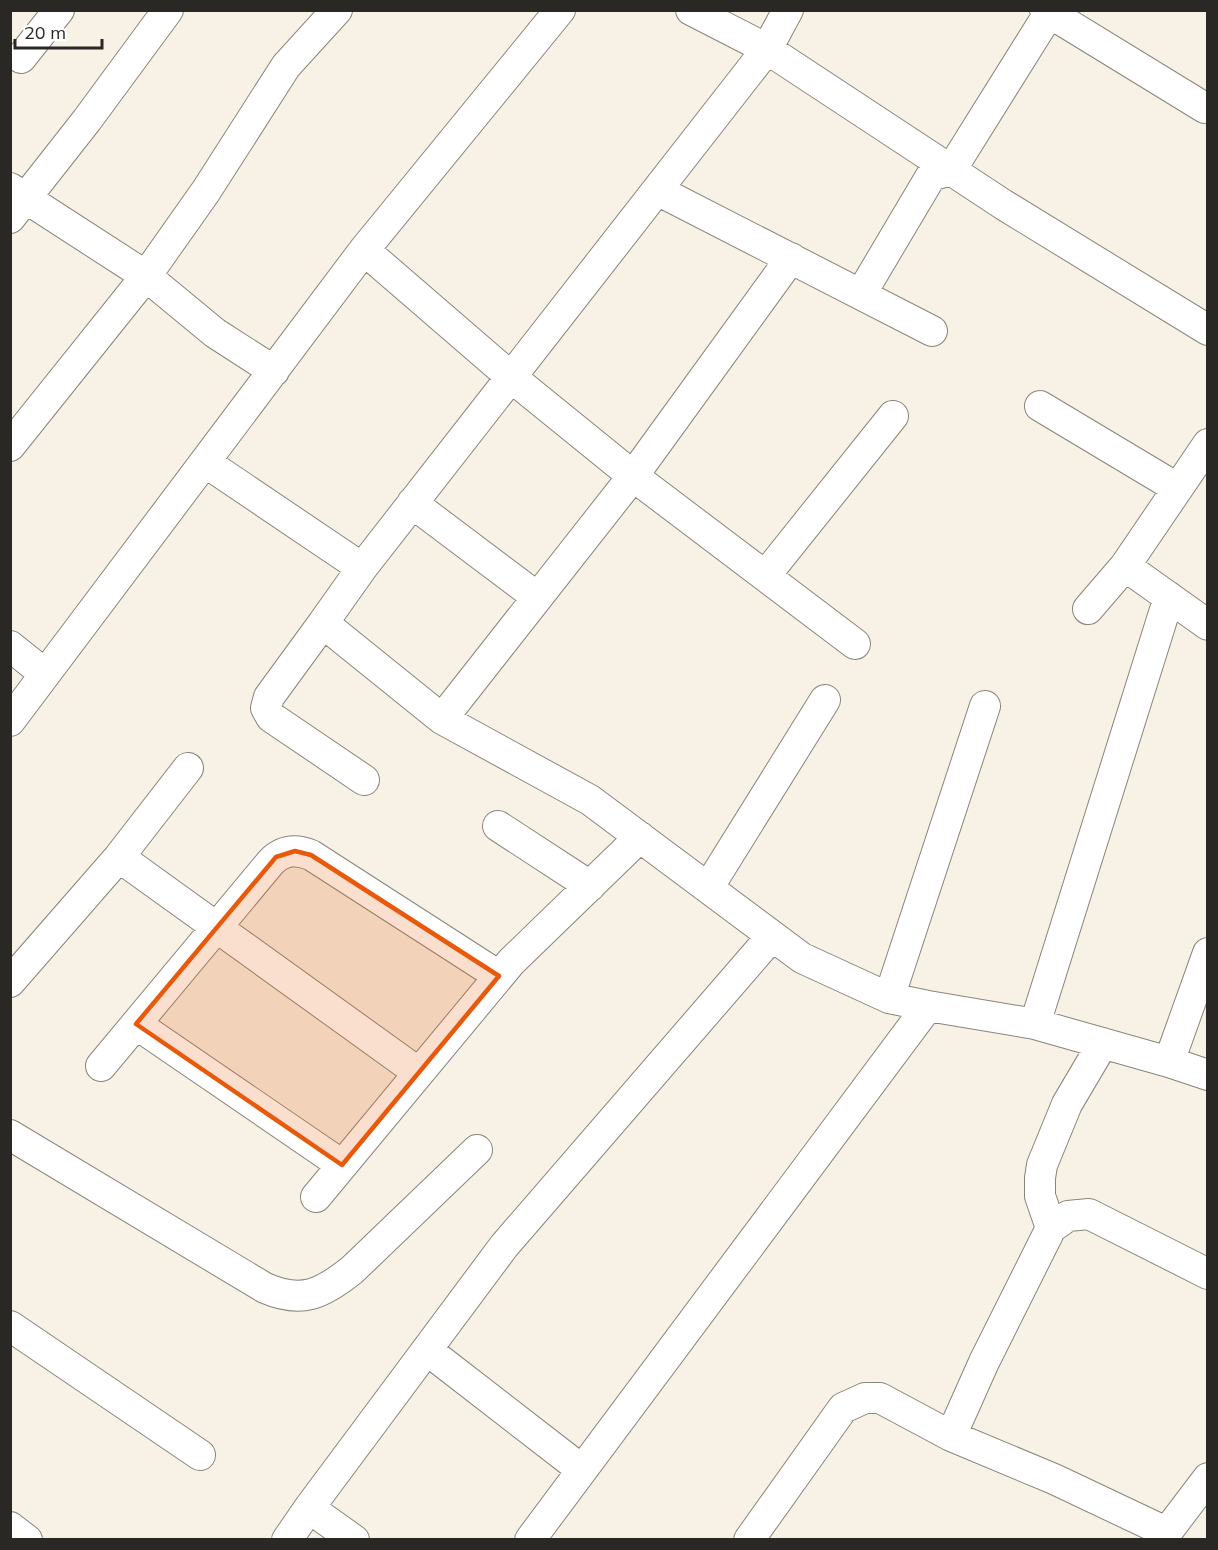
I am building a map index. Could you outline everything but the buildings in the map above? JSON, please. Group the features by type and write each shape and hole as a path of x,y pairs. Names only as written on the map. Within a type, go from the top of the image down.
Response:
{"street":[{"path":"21,58 59,10"},
{"path":"168,10 87,120 16,202 146,276 215,333 274,371"},
{"path":"13,438 146,276 206,191 286,66 337,10"},
{"path":"10,721 364,250 560,10"},
{"path":"691,10 767,48 1004,205 1208,330"},
{"path":"364,780 271,717 266,708 269,697 362,568 767,48 788,10"},
{"path":"861,294 931,176 951,170 1048,11 1207,107"},
{"path":"657,190 932,331"},
{"path":"364,250 511,377 633,476 855,644"},
{"path":"442,719 633,476 791,258"},
{"path":"1040,406 1177,488"},
{"path":"765,576 893,416"},
{"path":"1088,609 1125,566 1208,444"},
{"path":"205,462 362,568"},
{"path":"412,503 537,597"},
{"path":"1125,566 1208,625"},
{"path":"1035,1024 1169,597"},
{"path":"323,623 442,719 590,800 802,958 889,998 1035,1024 1208,1075"},
{"path":"10,646 45,674"},
{"path":"708,888 825,700"},
{"path":"889,998 985,706"},
{"path":"10,982 119,857 188,768"},
{"path":"498,826 590,886"},
{"path":"316,1197 511,962 640,837"},
{"path":"101,1066 276,857 287,852 303,852 311,855 499,976"},
{"path":"119,857 418,1073"},
{"path":"287,1539 504,1246 772,936"},
{"path":"1169,1062 1208,953"},
{"path":"530,1539 928,1006"},
{"path":"136,1024 342,1165"},
{"path":"1051,1228 1040,1196 1042,1165 1067,1104 1103,1043"},
{"path":"10,1135 265,1288 289,1296 317,1293 334,1284 352,1270 477,1150"},
{"path":"951,1436 984,1362 1051,1228 1068,1216 1089,1214 1208,1274"},
{"path":"10,1326 200,1455"},
{"path":"427,1350 582,1470"},
{"path":"749,1539 843,1408 865,1398 880,1398 951,1436 1054,1479 1163,1536 1208,1478"},
{"path":"309,1508 354,1539"},
{"path":"10,1527 27,1539"}],"highlighted area":[{"path":"295,851 311,855 499,976 342,1165 136,1024 276,857"}]}
